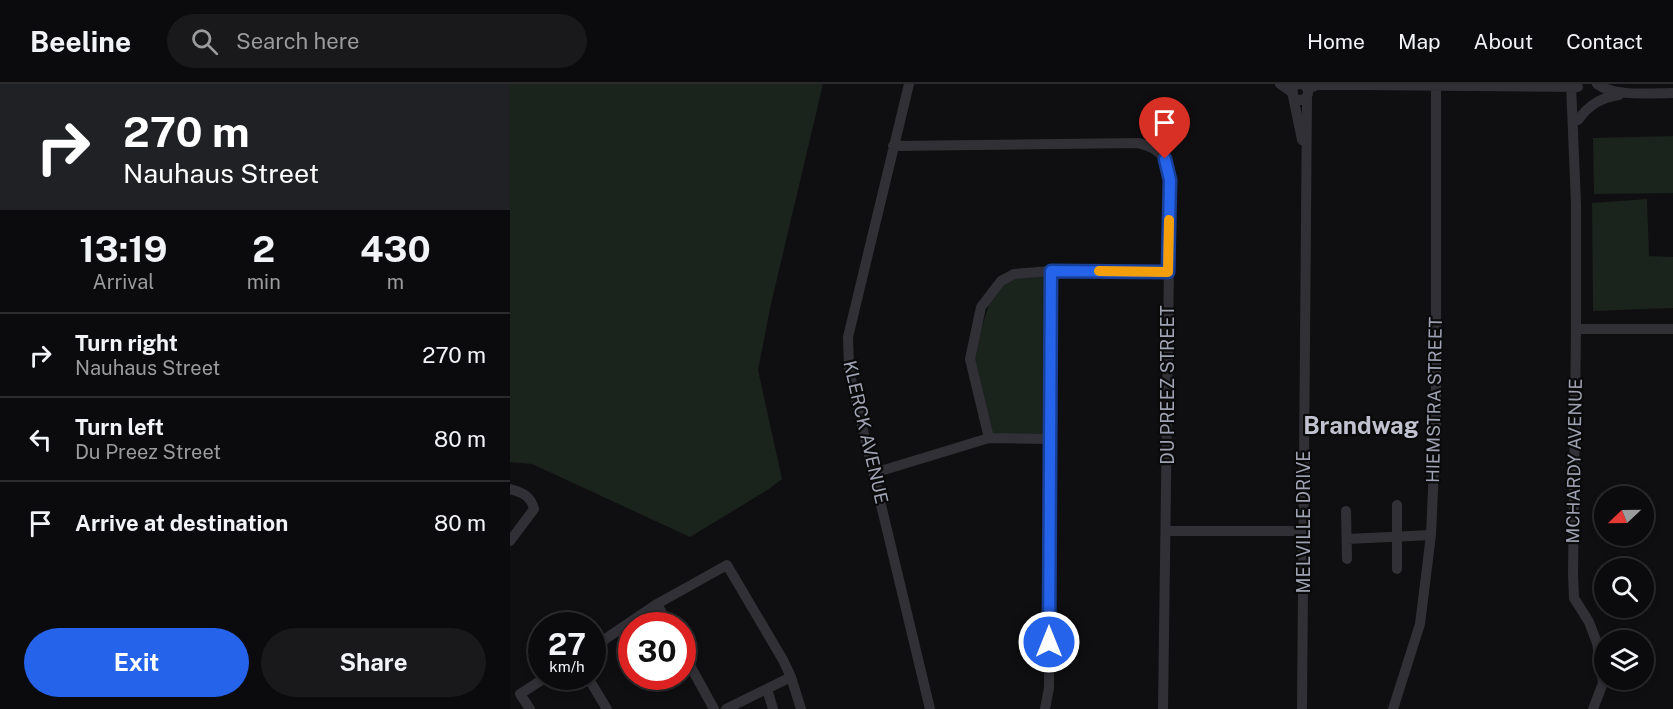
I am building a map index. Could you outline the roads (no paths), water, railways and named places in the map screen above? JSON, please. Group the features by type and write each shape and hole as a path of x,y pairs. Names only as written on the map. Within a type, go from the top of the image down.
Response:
{"street":[{"name":"KLERCK AVENUE","path":"909,84 848,337 849,368 930,709"},
{"path":"1280,84 1301,91 1311,86 1574,85"},
{"path":"1597,84 1607,90 1631,93 1673,93"},
{"name":"MCHARDY AVENUE","path":"1574,85 1578,120 1575,204"},
{"name":"MCHARDY AVENUE","path":"1574,85 1576,328 1573,574 1574,598 1589,622 1602,666 1603,682 1593,709"},
{"name":"HIEMSTRA STREET","path":"1393,709 1420,624 1431,535 1436,423 1436,86"},
{"name":"MELVILLE DRIVE","path":"1301,91 1306,155 1302,709"},
{"path":"1578,120 1588,107 1599,101 1631,93"},
{"name":"DU PREEZ STREET","path":"893,146 1138,143 1150,145 1158,150 1165,159 1169,171 1167,531 1163,709"},
{"path":"1045,709 1049,688 1051,271"},
{"path":"989,438 970,359 981,308 990,294 1007,276 1051,271 1168,272"},
{"path":"1576,328 1673,329"},
{"path":"874,473 989,438 1050,439"},
{"path":"510,489 526,496 533,502 534,509 510,541"},
{"path":"1396,569 1397,505"},
{"path":"1346,511 1347,560"},
{"path":"1167,531 1303,531"},
{"path":"1347,539 1431,535"},
{"path":"606,639 657,604 727,565 791,677 801,709"},
{"path":"657,604 661,612"},
{"path":"696,676 714,709"},
{"path":"733,707 791,677"},
{"path":"528,688 520,693 530,709"},
{"path":"766,689 773,709"},
{"path":"595,690 607,709"}],"district":[{"name":"Brandwag","path":"1361,425"}]}
